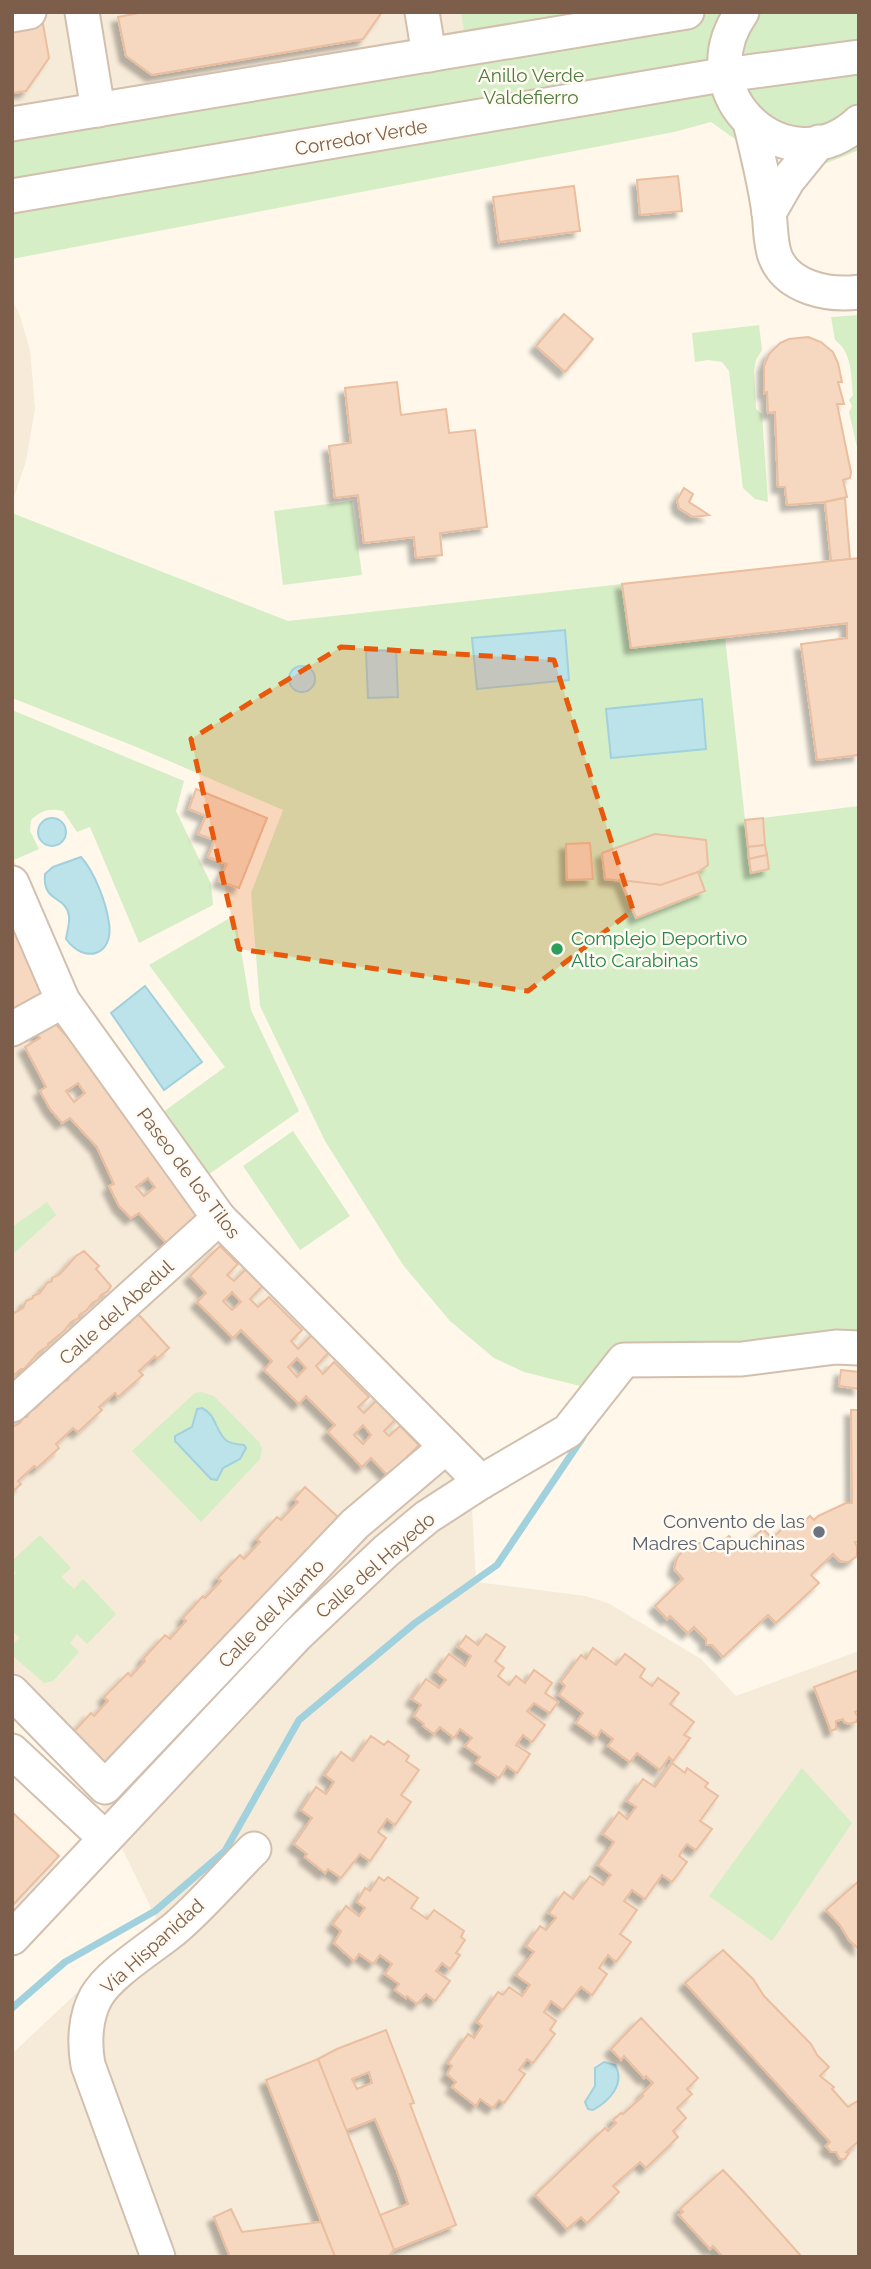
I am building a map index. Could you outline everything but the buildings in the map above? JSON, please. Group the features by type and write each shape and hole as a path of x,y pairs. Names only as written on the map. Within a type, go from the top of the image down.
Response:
{"street":[{"path":"12,15 29,12"},
{"path":"82,12 98,110"},
{"path":"422,12 429,55"},
{"path":"12,124 429,55 569,22 687,12"},
{"path":"742,12 727,41 725,75 730,95 750,122 774,138 801,144 819,142 841,134 859,122"},
{"name":"Corredor Verde","path":"12,196 725,75 859,57"},
{"path":"750,122 775,256 790,275 804,285 823,292 859,292"},
{"path":"769,213 788,180 819,142"},
{"name":"Paseo de los Tilos","path":"12,883 62,1001 219,1218 481,1482"},
{"path":"12,1030 62,1001"},
{"name":"Calle del Abedul","path":"12,1405 219,1218"},
{"name":"Calle del Hayedo","path":"12,1938 297,1635 341,1592 427,1517 568,1430 624,1360 742,1359 836,1347 859,1348"},
{"name":"Calle del Ailanto","path":"12,1692 105,1787 355,1524 446,1447"},
{"path":"12,1751 105,1838"},
{"name":"Vía Hispanidad","path":"158,2257 88,2066 85,2048 87,2025 96,1996 109,1981 179,1925 254,1849"}],"highlighted area":[{"path":"341,647 554,660 633,910 528,991 239,949 191,739"}],"shaded area":[{"path":"12,12 674,12 12,124"},
{"path":"12,299 30,350 35,408 26,461 12,503"},
{"path":"12,855 72,996 229,1210 469,1454 476,1582 585,1596 608,1603 701,1659 736,1696 859,1651 859,2257 12,2257 12,2054 156,1918 96,1795 12,1711"}],"green space":[{"name":"Anillo Verde Valdefierro","path":"461,12 859,12 859,150 827,163 781,158 749,149 711,122 674,132 12,259 12,129 467,50"},
{"path":"859,315 859,456 849,412 852,406 849,400 853,395 850,364 845,351 835,340 831,317"},
{"path":"759,325 762,350 754,371 756,409 762,414 768,502 755,499 743,488 729,371 722,362 695,362 692,333"},
{"path":"352,501 362,575 283,585 274,511"},
{"name":"Complejo Deportivo Alto Carabinas","path":"12,513 288,621 622,584 631,648 725,637 745,820 859,806 859,1341 750,1350 618,1349 580,1386 524,1372 494,1358 450,1321 403,1265 325,1141 260,1006 251,893 283,810 139,748 12,698"},
{"path":"12,710 184,781 176,811 211,884 213,905 139,943 90,827 77,832 63,811 46,811 31,820 30,831 39,849 14,860"},
{"path":"235,915 251,1010 299,1111 205,1177 159,1115 225,1067 149,965"},
{"path":"293,1131 350,1216 300,1250 243,1166"},
{"path":"47,1202 56,1215 12,1255 12,1227"},
{"path":"195,1393 214,1396 262,1448 260,1459 201,1522 132,1451","holes":["195,1418 217,1423 228,1442 240,1444 240,1459 223,1468 214,1480 176,1444 192,1427"]},
{"path":"40,1535 71,1568 61,1577 74,1589 83,1579 116,1614 87,1644 77,1634 70,1643 79,1652 53,1681 44,1683 12,1655 12,1645 20,1638 12,1631 12,1576 16,1573 12,1568 12,1561"},
{"path":"802,1768 852,1823 772,1941 709,1896"}],"water":[{"path":"565,630 569,680 477,689 472,638"},
{"path":"396,650 398,697 368,698 366,651"},
{"path":"302,666 311,670 315,679 311,688 302,692 293,688 289,679 293,670"},
{"path":"702,699 706,749 611,758 606,709"},
{"path":"52,818 62,822 66,832 62,842 52,846 42,842 38,832 42,822"},
{"path":"81,857 99,888 109,923 107,943 103,949 89,954 81,952 66,939 69,919 67,909 50,894 45,883 45,874 53,867"},
{"path":"145,986 202,1062 164,1090 111,1013"},
{"path":"202,1408 211,1415 227,1441 244,1445 246,1448 240,1459 223,1468 217,1480 211,1479 175,1441 175,1436 192,1427 197,1409"},
{"path":"604,2062 615,2065 618,2072 617,2085 605,2102 593,2110 588,2109 585,2102 595,2086 595,2068"}],"waterway":[{"path":"12,2008 65,1962 155,1911 225,1851 299,1720 415,1623 497,1565 583,1437"}],"place":[{"name":"Complejo Deportivo Alto Carabinas","path":"557,949"},
{"name":"Convento de las Madres Capuchinas","path":"819,1532"}]}
